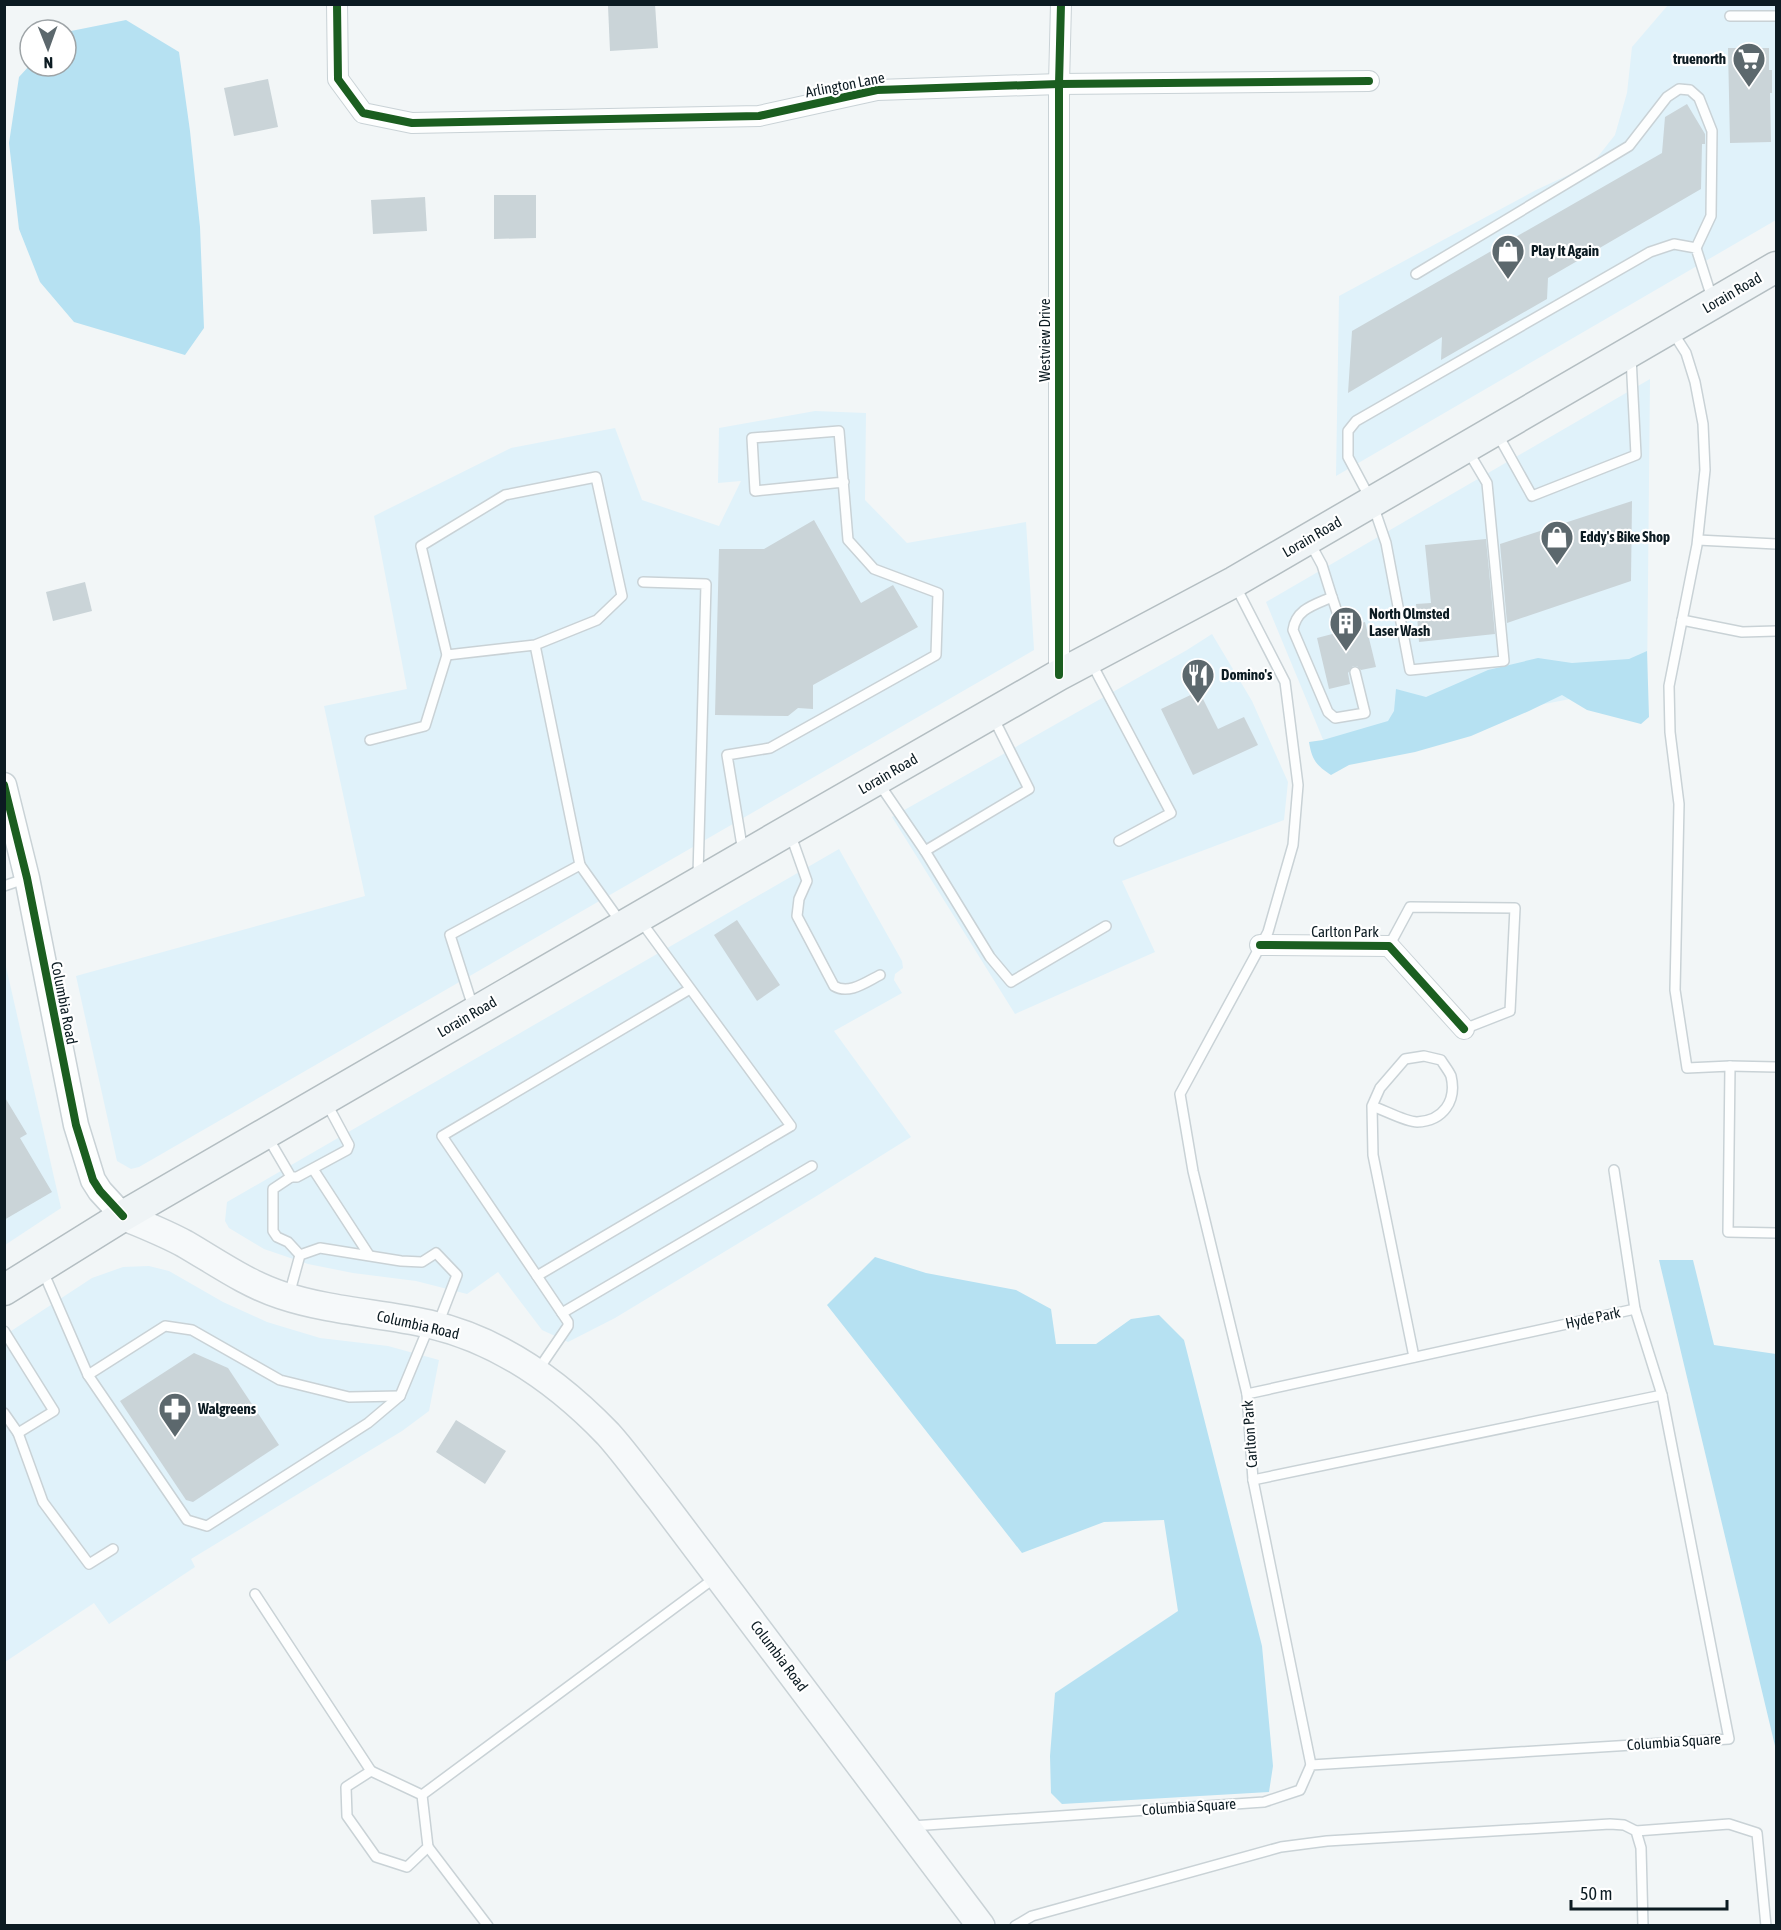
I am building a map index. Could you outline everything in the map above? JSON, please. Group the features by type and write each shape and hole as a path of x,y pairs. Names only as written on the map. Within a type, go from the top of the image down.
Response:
{"main road":[{"name":"Lorain Road","path":"4,1290 123,1216 789,830 1059,675 1234,582 1776,267"},
{"name":"Columbia Road","path":"123,1216 182,1242 245,1279 288,1297 318,1305 434,1325 483,1341 537,1372 570,1397 609,1436 718,1575 981,1926"}],"street":[{"name":"Arlington Lane","path":"337,4 338,79 363,113 412,123 759,116 877,90 1059,84 1369,81"},
{"name":"Westview Drive","path":"1059,675 1061,4"},
{"name":"Columbia Road","path":"4,785 16,882 76,1125 93,1180 123,1216"},
{"name":"Carlton Park","path":"1260,945 1389,946 1464,1029"}],"lane":[{"path":"1731,16 1776,16"},
{"path":"1416,274 1629,146 1667,97 1679,89 1690,90 1700,98 1712,131 1711,216 1696,248 1714,303"},
{"path":"1466,448 1487,483 1504,662 1410,670 1386,543 1372,502 1348,457 1348,430 1356,421 1650,252 1674,244 1696,248"},
{"path":"1670,329 1686,353 1695,382 1702,424 1705,470 1698,540 1669,686 1670,732 1679,804 1675,990 1687,1068 1776,1067"},
{"path":"1495,430 1532,496 1636,455 1631,352"},
{"path":"744,857 727,755 770,748 936,655 938,594 874,569 848,540 844,482 839,431 752,438 756,491 844,482"},
{"path":"370,740 425,726 447,655 421,546 505,495 596,477 622,596 597,620 536,645 447,655"},
{"path":"1308,539 1322,565 1341,627"},
{"path":"1698,540 1776,544"},
{"path":"643,582 706,584 698,884"},
{"name":"Carlton Park","path":"1234,582 1285,682 1298,785 1293,845 1268,932 1180,1094 1193,1171 1247,1395 1253,1480 1311,1765"},
{"path":"1332,597 1303,611 1294,619 1293,630 1328,712 1335,718 1365,713 1355,672"},
{"path":"1682,620 1742,632 1776,631"},
{"path":"536,645 580,865 690,989 791,1126 537,1276"},
{"path":"1089,659 1171,813 1119,841"},
{"path":"925,851 1029,789 991,714"},
{"path":"877,780 925,851 990,957 1011,982 1106,926"},
{"path":"789,830 807,881 799,899 797,915 834,986 840,990 854,988 880,975"},
{"path":"475,1012 450,935 580,865"},
{"path":"1389,946 1410,907 1515,908 1510,1011 1464,1029"},
{"path":"537,1372 568,1326 568,1322 442,1136 690,989"},
{"path":"1372,1106 1415,1122 1434,1119 1446,1110 1451,1093 1451,1075 1441,1060 1424,1056 1405,1059 1380,1088 1372,1106 1373,1155 1414,1357"},
{"path":"1730,1066 1728,1232 1776,1233"},
{"path":"300,1255 288,1242 277,1237 273,1231 273,1189 291,1177 297,1177 347,1150 349,1145 324,1099"},
{"path":"265,1133 291,1177"},
{"path":"561,1312 812,1166"},
{"path":"313,1169 369,1255"},
{"name":"Hyde Park","path":"1247,1395 1635,1310 1614,1170"},
{"path":"41,1267 88,1375 187,1520 207,1526 368,1423 400,1396 457,1275 436,1253 422,1262 401,1261 320,1248 300,1255"},
{"path":"288,1297 300,1255"},
{"path":"1253,1480 1662,1395 1635,1310"},
{"path":"88,1375 165,1326 192,1330 280,1380 349,1397 400,1396"},
{"path":"4,1331 54,1411 18,1433"},
{"name":"Columbia Square","path":"906,1826 1264,1802 1300,1790 1311,1765 1729,1739 1662,1395"},
{"path":"4,1413 18,1433 44,1502 89,1564 113,1549"},
{"path":"422,1795 718,1575"},
{"path":"255,1594 371,1771 422,1795"},
{"path":"371,1771 346,1787 347,1816 376,1857 407,1867 428,1847"},
{"path":"422,1795 428,1847 488,1926"},
{"path":"1015,1926 1032,1916 1281,1847 1327,1841 1610,1824 1624,1825 1636,1831 1729,1824 1757,1833 1766,1926"},
{"path":"1636,1831 1641,1848 1643,1926"}],"shaded area":[{"path":"1668,5 1776,5 1776,220 1336,476 1339,296 1536,190 1592,164 1615,135 1627,93 1632,47"},
{"path":"126,20 179,52 200,227 204,328 185,355 74,322 40,282 19,229 9,143 19,78 78,78 78,30"},
{"path":"1650,379 1647,684 1395,733 1329,754 1266,602"},
{"path":"815,411 866,413 865,500 907,543 1026,522 1034,650 139,1167 131,1169 117,1161 76,976 365,896 324,706 407,689 374,516 511,448 615,428 642,500 719,526 741,481 718,483 719,428"},
{"path":"1212,634 1252,701 1288,782 1284,820 1122,881 1155,952 1015,1014 892,817"},
{"path":"1647,651 1649,717 1641,724 1587,710 1562,695 1471,736 1415,752 1349,765 1331,775 1313,758 1309,742 1388,721 1394,711 1396,689 1426,697 1488,670 1538,658 1572,663 1629,659"},
{"path":"839,849 902,961 903,968 895,974 894,980 902,993 834,1031 911,1137 815,1197 615,1318 568,1342 542,1330 498,1272 467,1294 416,1281 353,1273 308,1264 264,1249 229,1228 225,1221 227,1202"},
{"path":"4,958 61,1208 5,1245 4,1245"},
{"path":"875,1257 926,1273 1016,1290 1051,1309 1056,1344 1096,1344 1131,1319 1159,1315 1184,1340 1262,1646 1273,1766 1269,1792 1062,1804 1051,1793 1050,1756 1055,1693 1178,1611 1164,1520 1104,1522 1022,1553 827,1305"},
{"path":"1659,1260 1693,1260 1714,1345 1776,1354 1776,1750"},
{"path":"149,1266 169,1271 223,1302 267,1322 320,1338 388,1346 439,1360 429,1411 402,1431 191,1559 195,1567 109,1624 94,1603 5,1662 5,1335 92,1278 123,1267"}],"building":[{"path":"655,4 658,48 610,51 608,6"},
{"path":"1728,48 1769,48 1769,70 1772,70 1771,142 1730,143"},
{"path":"268,79 278,127 234,136 224,88"},
{"path":"1687,104 1705,134 1705,144 1702,144 1701,189 1548,278 1547,299 1441,360 1442,337 1348,393 1352,331 1662,153 1665,117"},
{"path":"494,195 536,195 536,238 494,239"},
{"path":"425,197 427,231 373,234 371,200"},
{"name":"Eddy's Bike Shop","path":"1632,501 1631,581 1507,623 1500,544"},
{"path":"814,520 861,603 893,585 918,627 813,685 813,709 798,708 788,716 715,715 719,549 764,549"},
{"path":"1486,539 1495,634 1419,642 1416,604 1431,603 1425,545"},
{"path":"85,582 92,611 53,621 46,592"},
{"name":"North Olmsted Laser Wash","path":"1365,622 1376,667 1361,670 1353,666 1348,673 1350,684 1329,689 1317,638 1336,633 1336,629 1344,634 1349,626"},
{"path":"1199,691 1218,729 1244,717 1258,745 1193,775 1161,709"},
{"path":"737,920 780,985 757,1001 714,935"},
{"path":"4,1096 27,1134 20,1138 52,1192 4,1220"},
{"name":"Walgreens","path":"194,1353 228,1368 279,1445 193,1502 186,1500 120,1401"},
{"path":"456,1420 506,1451 485,1484 436,1452"}],"cycle path":[{"path":"337,4 338,79 363,113 412,123 759,116 877,90 1059,84 1369,81"},
{"path":"1059,675 1061,4"},
{"path":"4,785 27,878 76,1125 93,1180 123,1216"},
{"path":"1260,945 1389,946 1464,1029"}],"place":[{"name":"truenorth","path":"1749,88"},
{"name":"Play It Again","path":"1508,280"},
{"name":"Eddy's Bike Shop","path":"1557,566"},
{"name":"North Olmsted Laser Wash","path":"1346,652"},
{"name":"Domino's","path":"1198,704"},
{"name":"Walgreens","path":"175,1438"}]}
